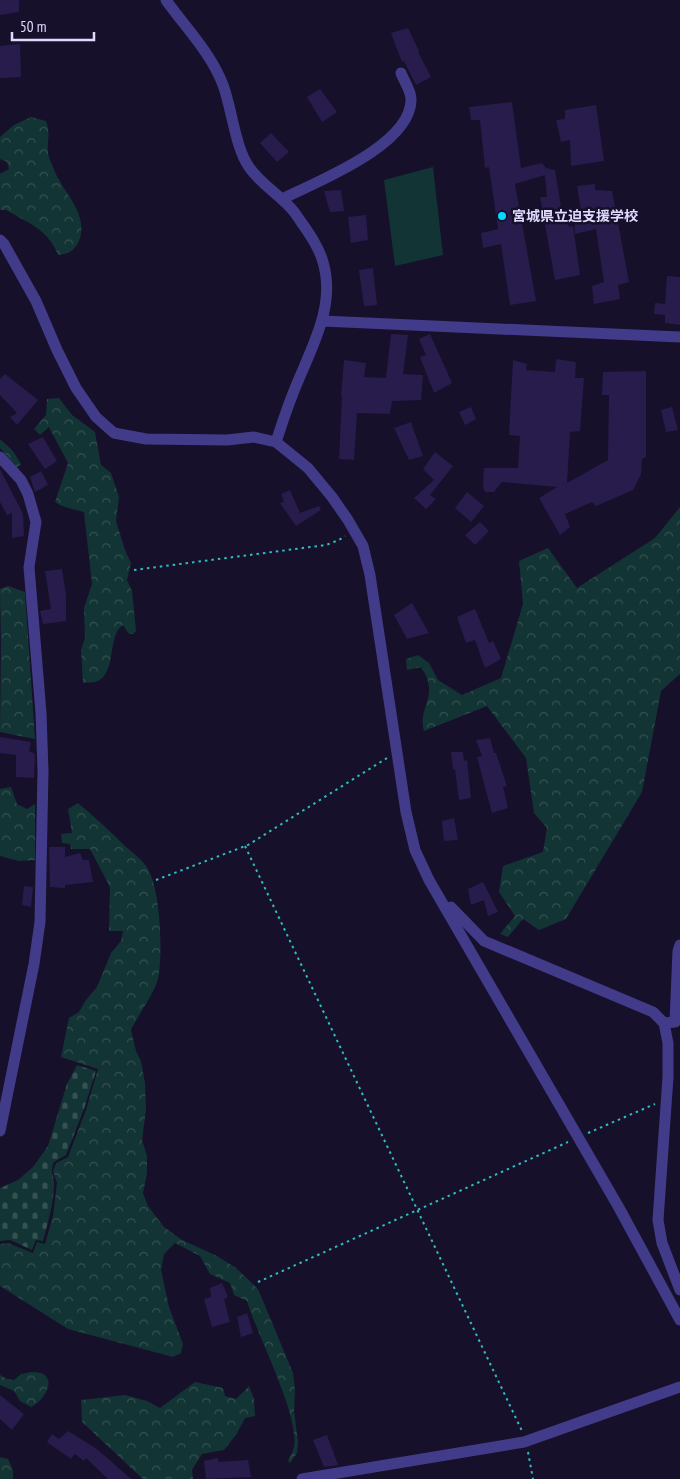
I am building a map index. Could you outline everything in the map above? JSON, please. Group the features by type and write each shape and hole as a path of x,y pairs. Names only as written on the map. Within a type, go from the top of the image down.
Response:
{"street":[{"path":"166,0 214,65 223,84 241,147 249,167 294,212 317,247 323,262 326,279 323,321 291,397 276,442"},
{"path":"282,199 347,168 384,144 406,118 408,111 411,98 401,73"},
{"path":"0,240 36,301 76,388 96,417 114,432 146,439 227,440 254,437 276,442 308,468 332,497 353,529 363,546 370,575 406,812 415,850 429,880 618,1206 680,1320"},
{"path":"323,321 680,337"},
{"path":"0,457 21,480 28,494 36,522 29,567 41,713 43,772 40,922 34,964 0,1132"},
{"path":"429,880 460,918 484,942 653,1012 664,1023 668,1043 667,1093 658,1220 662,1243 680,1290"},
{"path":"664,1023 675,1022 678,951 680,945"},
{"path":"667,1093 680,1089"},
{"path":"302,1479 526,1441 680,1387"}],"path":[{"path":"134,570 326,545 339,540 353,529"},
{"path":"156,880 245,846 398,751"},
{"path":"245,846 526,1441 533,1479"},
{"path":"258,1282 578,1137 667,1093"}],"green space":[{"path":"31,117 46,121 49,158 81,221 79,241 73,250 65,254 58,255 49,239 29,223 6,210 0,210 0,174 9,169 7,162 0,159 0,137 14,125"},
{"path":"433,167 443,255 395,266 384,180"},
{"path":"59,398 72,415 95,432 101,465 111,473 119,497 116,521 131,563 127,580 132,591 136,631 133,634 128,633 123,625 118,630 108,669 104,676 95,682 83,683 81,650 85,638 84,608 92,584 84,512 55,502 68,463 49,427 40,435 34,429 46,415 47,399"},
{"path":"0,439 13,451 21,464 17,468 0,448"},
{"path":"680,507 680,674 661,691 642,792 566,919 539,930 523,919 508,937 500,934 515,916 499,892 503,866 543,852 547,828 534,813 526,758 487,706 424,731 423,715 429,694 427,677 421,667 407,670 406,659 418,655 429,663 438,680 462,695 501,678 523,604 519,561 548,548 577,588 655,538"},
{"path":"8,586 25,592 35,739 0,732 0,589"},
{"path":"11,787 17,804 27,809 35,804 35,860 19,861 0,856 0,789"},
{"path":"78,803 144,863 151,876 158,904 160,968 158,979 131,1030 136,1051 141,1061 145,1083 146,1110 142,1140 147,1156 147,1173 143,1193 148,1206 164,1227 182,1240 217,1256 236,1268 258,1289 293,1373 295,1390 294,1411 298,1442 297,1453 290,1463 288,1461 294,1447 291,1416 247,1301 234,1295 230,1283 210,1274 200,1256 175,1243 164,1254 161,1270 169,1307 183,1344 181,1353 173,1357 68,1329 0,1286 0,1244 8,1243 33,1253 37,1242 45,1244 53,1216 57,1183 53,1171 56,1163 68,1157 86,1110 98,1069 61,1057 69,1018 79,1012 97,987 111,953 121,941 123,931 109,931 110,887 90,849 71,849 70,844 62,843 61,834 72,833 68,809"},
{"path":"77,1065 96,1071 66,1155 54,1162 52,1172 54,1182 53,1200 43,1241 36,1240 32,1250 10,1240 0,1241 0,1188 18,1180 33,1167 48,1146 67,1084"},
{"path":"31,1372 46,1376 48,1386 42,1398 31,1407 20,1401 14,1391 0,1385 0,1375 14,1380 21,1374"},
{"path":"195,1382 223,1388 225,1396 236,1399 249,1386 254,1399 255,1416 245,1418 236,1435 224,1450 202,1454 192,1470 193,1479 143,1479 82,1422 81,1400 125,1395 147,1401 160,1408"},
{"path":"0,1457 8,1459 13,1470 13,1479 0,1479"}],"building":[{"path":"0,0 19,0 19,12 0,15"},
{"path":"408,28 431,77 416,85 404,61 402,62 391,33"},
{"path":"20,44 21,77 0,78 0,46"},
{"path":"320,89 337,112 322,122 307,97"},
{"path":"512,102 521,168 542,163 546,168 555,170 563,219 567,218 569,227 573,226 580,275 555,280 540,197 547,197 545,175 515,184 536,301 510,305 501,244 483,248 481,233 498,229 489,167 485,168 480,120 471,120 469,107"},
{"path":"596,105 604,161 571,166 570,140 561,142 556,120 565,119 565,110"},
{"path":"271,133 289,152 277,162 260,143"},
{"path":"595,184 595,190 612,191 629,282 618,285 620,299 594,304 592,286 604,282 596,229 575,234 574,218 582,217 577,186"},
{"path":"341,190 344,211 330,212 324,191"},
{"path":"366,215 368,240 351,243 348,217"},
{"path":"373,268 377,305 364,306 359,270"},
{"path":"667,276 680,277 680,325 665,323 665,315 654,314 655,303 665,304"},
{"path":"391,334 408,335 403,374 423,375 421,400 392,401 390,414 357,413 354,460 339,459 344,360 366,363 364,377 386,378"},
{"path":"430,334 452,383 434,393 420,357 426,355 419,339"},
{"path":"556,359 576,362 575,378 584,378 580,431 570,432 567,483 608,460 609,395 602,395 603,372 646,371 646,457 642,459 641,474 633,490 596,506 592,502 565,514 570,527 560,535 539,498 557,487 502,482 494,492 485,492 483,486 484,468 518,468 520,436 509,435 513,360 527,364 526,370 555,372"},
{"path":"5,374 38,400 17,425 10,417 17,413 0,395 0,379"},
{"path":"471,407 476,419 465,425 459,412"},
{"path":"672,407 678,430 666,432 661,410"},
{"path":"411,422 423,456 409,460 394,428"},
{"path":"43,437 57,461 45,469 28,444"},
{"path":"435,452 453,466 430,495 436,499 426,509 414,498 434,480 423,469"},
{"path":"0,469 23,514 24,536 12,538 12,513 7,515 0,502"},
{"path":"41,471 48,485 35,492 30,477"},
{"path":"290,490 300,513 319,506 321,510 296,526 280,503 284,502 281,494"},
{"path":"467,492 484,506 471,522 455,508"},
{"path":"480,522 489,531 475,545 465,535"},
{"path":"62,569 66,595 66,621 43,624 40,611 51,609 45,571"},
{"path":"412,603 429,633 407,639 394,615"},
{"path":"475,609 489,643 493,641 501,659 485,668 475,640 466,643 457,617"},
{"path":"0,737 31,742 29,751 35,754 34,778 16,777 16,755 0,753"},
{"path":"490,738 507,786 503,787 508,808 492,813 477,757 482,756 476,740"},
{"path":"451,752 463,752 464,761 467,760 471,798 459,800"},
{"path":"454,818 458,840 444,841 442,821"},
{"path":"49,847 65,847 65,857 80,853 83,860 89,860 93,882 65,885 65,888 50,887"},
{"path":"483,882 498,912 488,916 484,900 471,905 468,889"},
{"path":"24,886 33,887 31,907 22,905"},
{"path":"222,1283 228,1297 224,1299 230,1322 212,1327 204,1299 211,1297 210,1288"},
{"path":"247,1313 253,1333 241,1337 237,1317"},
{"path":"0,1395 24,1414 12,1430 0,1419"},
{"path":"68,1431 97,1449 131,1479 108,1479 86,1458 84,1461 75,1454 71,1459 47,1442 52,1434 59,1439"},
{"path":"327,1435 338,1465 324,1467 313,1440"},
{"path":"217,1458 219,1462 248,1460 251,1477 206,1479 204,1461"}],"place":[{"name":"宮城県立迫支援学校","path":"502,216"}]}
